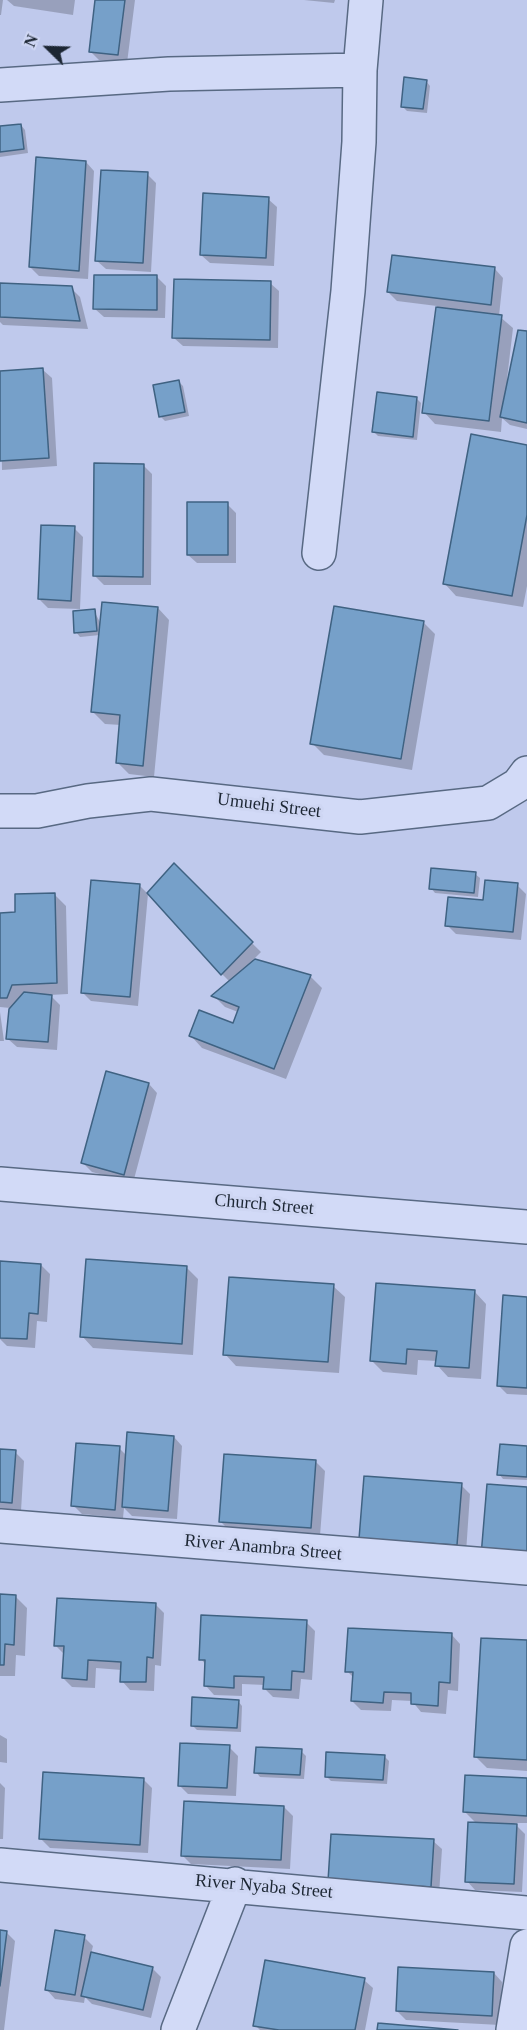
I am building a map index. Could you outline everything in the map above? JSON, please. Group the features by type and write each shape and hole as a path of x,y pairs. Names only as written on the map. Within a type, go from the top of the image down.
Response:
{"street":[{"path":"319,553 348,291 366,0"},
{"path":"0,85 169,74 360,70"},
{"name":"Umuehi Street","path":"0,811 37,811 88,801 151,794 360,817 488,803 518,785 527,773"},
{"name":"Church Street","path":"0,1184 527,1227"},
{"name":"River Anambra Street","path":"0,1527 527,1568"},
{"name":"River Nyaba Street","path":"0,1865 235,1884 527,1913"},
{"path":"178,2030 235,1884"},
{"path":"513,2030 527,1946"}],"building":[{"path":"95,0 125,0 118,55 89,52"},
{"path":"404,77 427,80 423,109 401,107"},
{"path":"21,124 24,149 0,152 0,126"},
{"path":"36,157 86,161 79,271 29,267"},
{"path":"101,170 148,172 143,263 95,261"},
{"path":"203,193 269,197 266,258 200,255"},
{"path":"392,255 495,267 491,305 387,292"},
{"path":"94,275 157,275 157,310 93,309"},
{"path":"174,279 271,281 270,340 172,338"},
{"path":"0,283 72,286 80,321 0,317"},
{"path":"436,307 502,315 489,421 422,413"},
{"path":"518,330 527,331 527,423 500,417"},
{"path":"43,368 49,458 0,461 0,371"},
{"path":"179,380 185,412 159,417 153,385"},
{"path":"377,392 417,397 413,437 372,432"},
{"path":"471,434 527,445 527,515 512,596 443,584"},
{"path":"94,463 144,464 143,577 93,576"},
{"path":"187,502 228,502 228,555 187,555"},
{"path":"41,525 75,526 71,601 38,599"},
{"path":"102,602 158,607 143,766 116,763 120,715 91,712"},
{"path":"334,606 424,621 401,759 310,744"},
{"path":"95,609 97,631 74,633 73,611"},
{"path":"174,863 253,942 221,975 147,893"},
{"path":"431,868 476,872 474,893 429,889"},
{"path":"91,880 140,884 130,997 81,993"},
{"path":"485,880 518,883 513,932 445,926 448,897 483,900"},
{"path":"55,893 57,983 12,985 7,998 0,998 0,913 15,912 15,894"},
{"path":"255,959 311,975 274,1069 189,1036 199,1010 233,1023 239,1007 211,996"},
{"path":"24,992 52,995 48,1042 6,1039 9,1009"},
{"path":"106,1071 149,1083 124,1175 81,1163"},
{"path":"86,1259 187,1266 182,1344 80,1337"},
{"path":"0,1261 41,1264 38,1314 29,1313 27,1339 0,1338"},
{"path":"229,1277 334,1284 328,1362 223,1355"},
{"path":"376,1283 475,1290 469,1368 435,1366 437,1351 407,1349 406,1364 370,1361"},
{"path":"503,1295 527,1297 527,1388 497,1386"},
{"path":"127,1432 174,1436 168,1511 122,1507"},
{"path":"76,1443 120,1446 115,1510 71,1506"},
{"path":"500,1444 527,1446 527,1477 497,1475"},
{"path":"0,1449 16,1450 12,1503 0,1502"},
{"path":"224,1454 316,1460 311,1528 219,1522"},
{"path":"364,1476 462,1483 457,1545 359,1539"},
{"path":"487,1484 527,1487 527,1559 481,1556"},
{"path":"0,1594 16,1595 14,1645 5,1644 4,1665 0,1665"},
{"path":"57,1598 156,1603 153,1658 147,1657 146,1682 120,1682 121,1662 88,1660 87,1680 62,1678 64,1646 54,1646"},
{"path":"201,1615 307,1620 304,1672 292,1671 291,1690 263,1689 264,1677 234,1676 234,1688 204,1686 205,1660 199,1660"},
{"path":"348,1628 452,1633 450,1683 439,1682 438,1706 411,1704 411,1693 384,1692 383,1703 351,1701 353,1672 345,1672"},
{"path":"481,1638 527,1640 527,1760 474,1757"},
{"path":"192,1697 239,1700 237,1728 191,1726"},
{"path":"180,1743 230,1745 227,1788 178,1786"},
{"path":"256,1747 302,1749 300,1775 254,1773"},
{"path":"326,1752 385,1755 383,1780 325,1777"},
{"path":"43,1772 144,1778 140,1845 39,1839"},
{"path":"465,1775 527,1778 527,1816 463,1812"},
{"path":"184,1801 284,1806 281,1860 181,1856"},
{"path":"468,1822 517,1824 514,1884 465,1882"},
{"path":"331,1834 434,1839 431,1887 328,1881"},
{"path":"0,1930 7,1931 0,1986"},
{"path":"55,1930 85,1935 75,1995 45,1990"},
{"path":"91,1952 153,1967 143,2010 81,1996"},
{"path":"265,1960 365,1978 355,2030 279,2030 253,2026"},
{"path":"398,1967 494,1972 492,2016 396,2011"},
{"path":"378,2023 458,2030 377,2030"}]}
